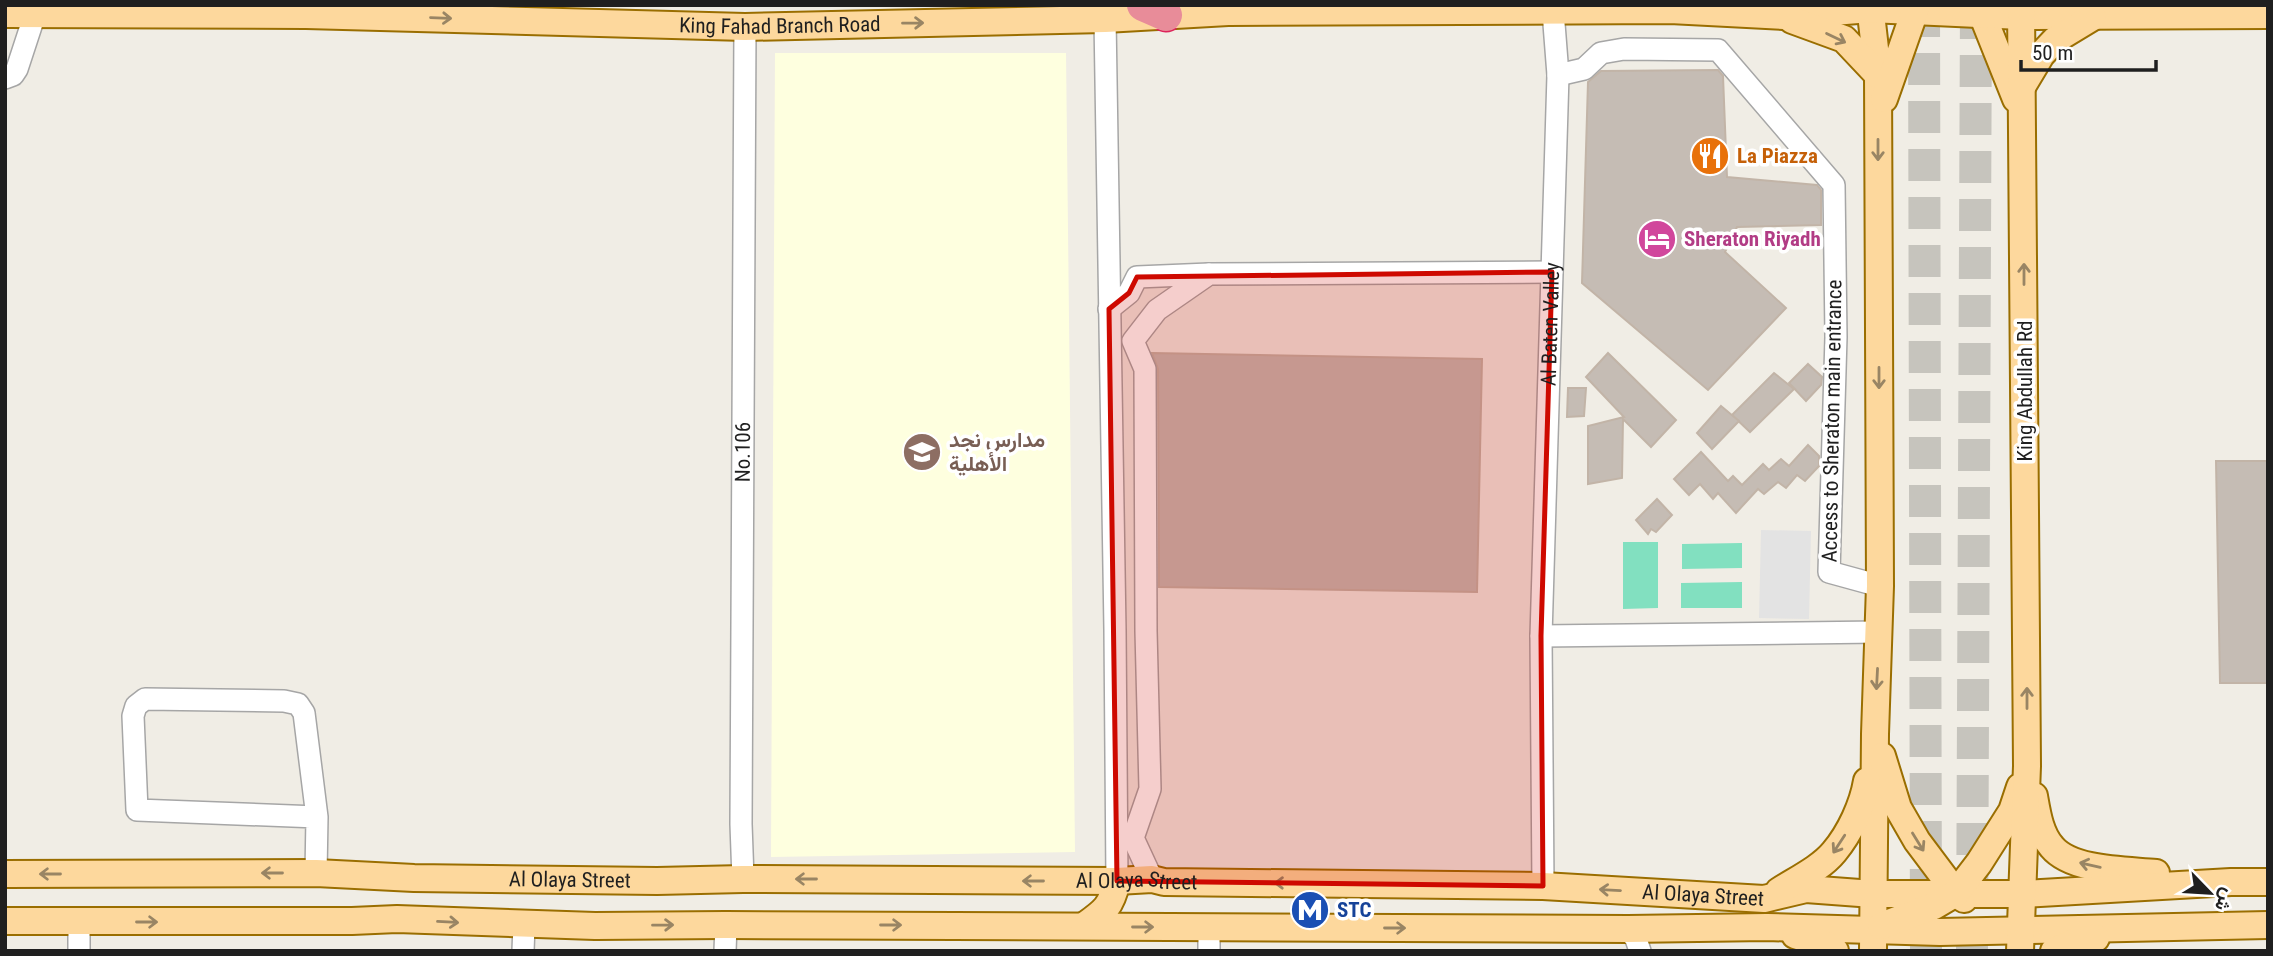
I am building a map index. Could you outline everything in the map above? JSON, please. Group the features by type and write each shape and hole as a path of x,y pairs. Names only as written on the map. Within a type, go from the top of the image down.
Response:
{"main road":[{"name":"King Fahad Branch Road","path":"5,14 306,15 745,27 1105,19 1154,10 1553,11 1679,8 1784,16 1872,7 2018,9 2093,17 2259,12"},
{"path":"1872,7 1878,75 1880,586 1872,940"},
{"path":"1878,117 1916,8"},
{"path":"1980,9 2022,99"},
{"name":"King Abdullah Rd","path":"2018,9 2024,258 2027,766"},
{"path":"1784,16 1844,39 1878,75"},
{"path":"2022,99 2041,55 2055,40 2093,17"},
{"path":"1875,734 1898,808 1917,841 1956,893 1986,912 2020,940"},
{"path":"1765,899 1833,853 1852,824 1864,794 1875,734"},
{"path":"2027,766 2040,824 2051,846 2065,858 2091,866 2231,881"},
{"path":"1872,940 1910,914 1934,906 1956,893 2012,811 2027,766"},
{"path":"2020,940 2027,766"},
{"name":"Al Olaya Street","path":"5,874 316,873 414,878 643,881 1152,879 1164,882 1544,886 1765,899 1806,889 1873,894 2022,894 2231,881 2268,882"},
{"path":"397,919 372,913 370,903 374,894 386,886 414,878"},
{"path":"1084,926 1099,916 1112,901 1116,881"},
{"path":"1873,894 1910,914 1940,944 1986,912 2022,894"},
{"name":"Al Olaya Street","path":"5,921 397,919 524,938 725,938 1084,926 1209,939 1634,940 1767,927 1872,940 1940,944 2268,925"},
{"path":"2054,951 2076,940 2219,926"},
{"path":"1767,927 1827,945 1835,951"}],"street":[{"name":"Al Baten Valley","path":"1544,886 1541,636 1558,75 1553,11"},
{"path":"5,78 13,75 17,69 36,14"},
{"path":"1105,19 1115,616 1116,881"},
{"name":"No.106","path":"743,879 741,824 745,27"},
{"name":"Access to Sheraton main entrance","path":"1558,75 1584,69 1601,53 1624,49 1718,50 1834,185 1836,337 1829,572 1880,586"},
{"path":"1109,309 1129,293 1137,277 1209,274 1552,272"},
{"path":"1152,879 1133,838 1150,789 1146,631 1145,369 1133,341 1157,310 1209,274"},
{"path":"1541,636 1879,632"},
{"path":"316,873 317,817 304,713 298,704 284,701 145,699 136,706 133,716 136,810 317,817"},
{"path":"79,922 79,951"}],"highlighted area":[{"path":"1552,272 1541,636 1543,886 1117,881 1109,309 1129,293 1137,277"}],"shaded area":[{"name":"مدارس نجد الأهلية","path":"775,53 1066,53 1075,852 771,857"},
{"path":"1761,530 1811,531 1809,619 1759,618"}],"green space":[{"path":"1623,542 1658,542 1658,608 1623,609"},
{"path":"1742,543 1742,568 1682,569 1682,544"},
{"path":"1742,582 1742,608 1681,608 1681,583"}],"building":[{"name":"Sheraton Riyadh","path":"1718,70 1723,76 1727,177 1817,185 1821,190 1821,225 1737,227 1725,252 1786,308 1708,390 1582,283 1588,82 1601,71"},
{"path":"1152,353 1482,359 1477,592 1159,587 1158,369"},
{"path":"1608,353 1676,420 1651,447 1623,419 1622,478 1588,484 1588,426 1624,417 1586,377"},
{"path":"1808,364 1822,377 1821,385 1806,401 1789,383"},
{"path":"1774,373 1794,389 1750,432 1732,415"},
{"path":"1568,388 1586,388 1584,416 1567,417"},
{"path":"1721,406 1739,421 1712,449 1697,433"},
{"path":"1808,445 1819,456 1819,466 1805,481 1797,475 1786,488 1778,482 1764,494 1758,489 1736,513 1718,493 1713,499 1700,484 1689,495 1674,479 1701,452 1728,481 1733,476 1742,485 1763,464 1769,470 1781,459 1789,466"},
{"path":"2216,461 2268,461 2268,683 2220,683"},
{"path":"1657,499 1672,515 1656,532 1651,529 1648,534 1636,520"}],"tunnel":[{"path":"1924,5 1926,951"},
{"path":"1972,951 1976,5"}],"place":[{"name":"La Piazza","path":"1710,156"},
{"name":"Sheraton Riyadh","path":"1657,239"},
{"name":"مدارس نجد الأهلية","path":"922,452"},
{"name":"STC","path":"1310,910"}]}
